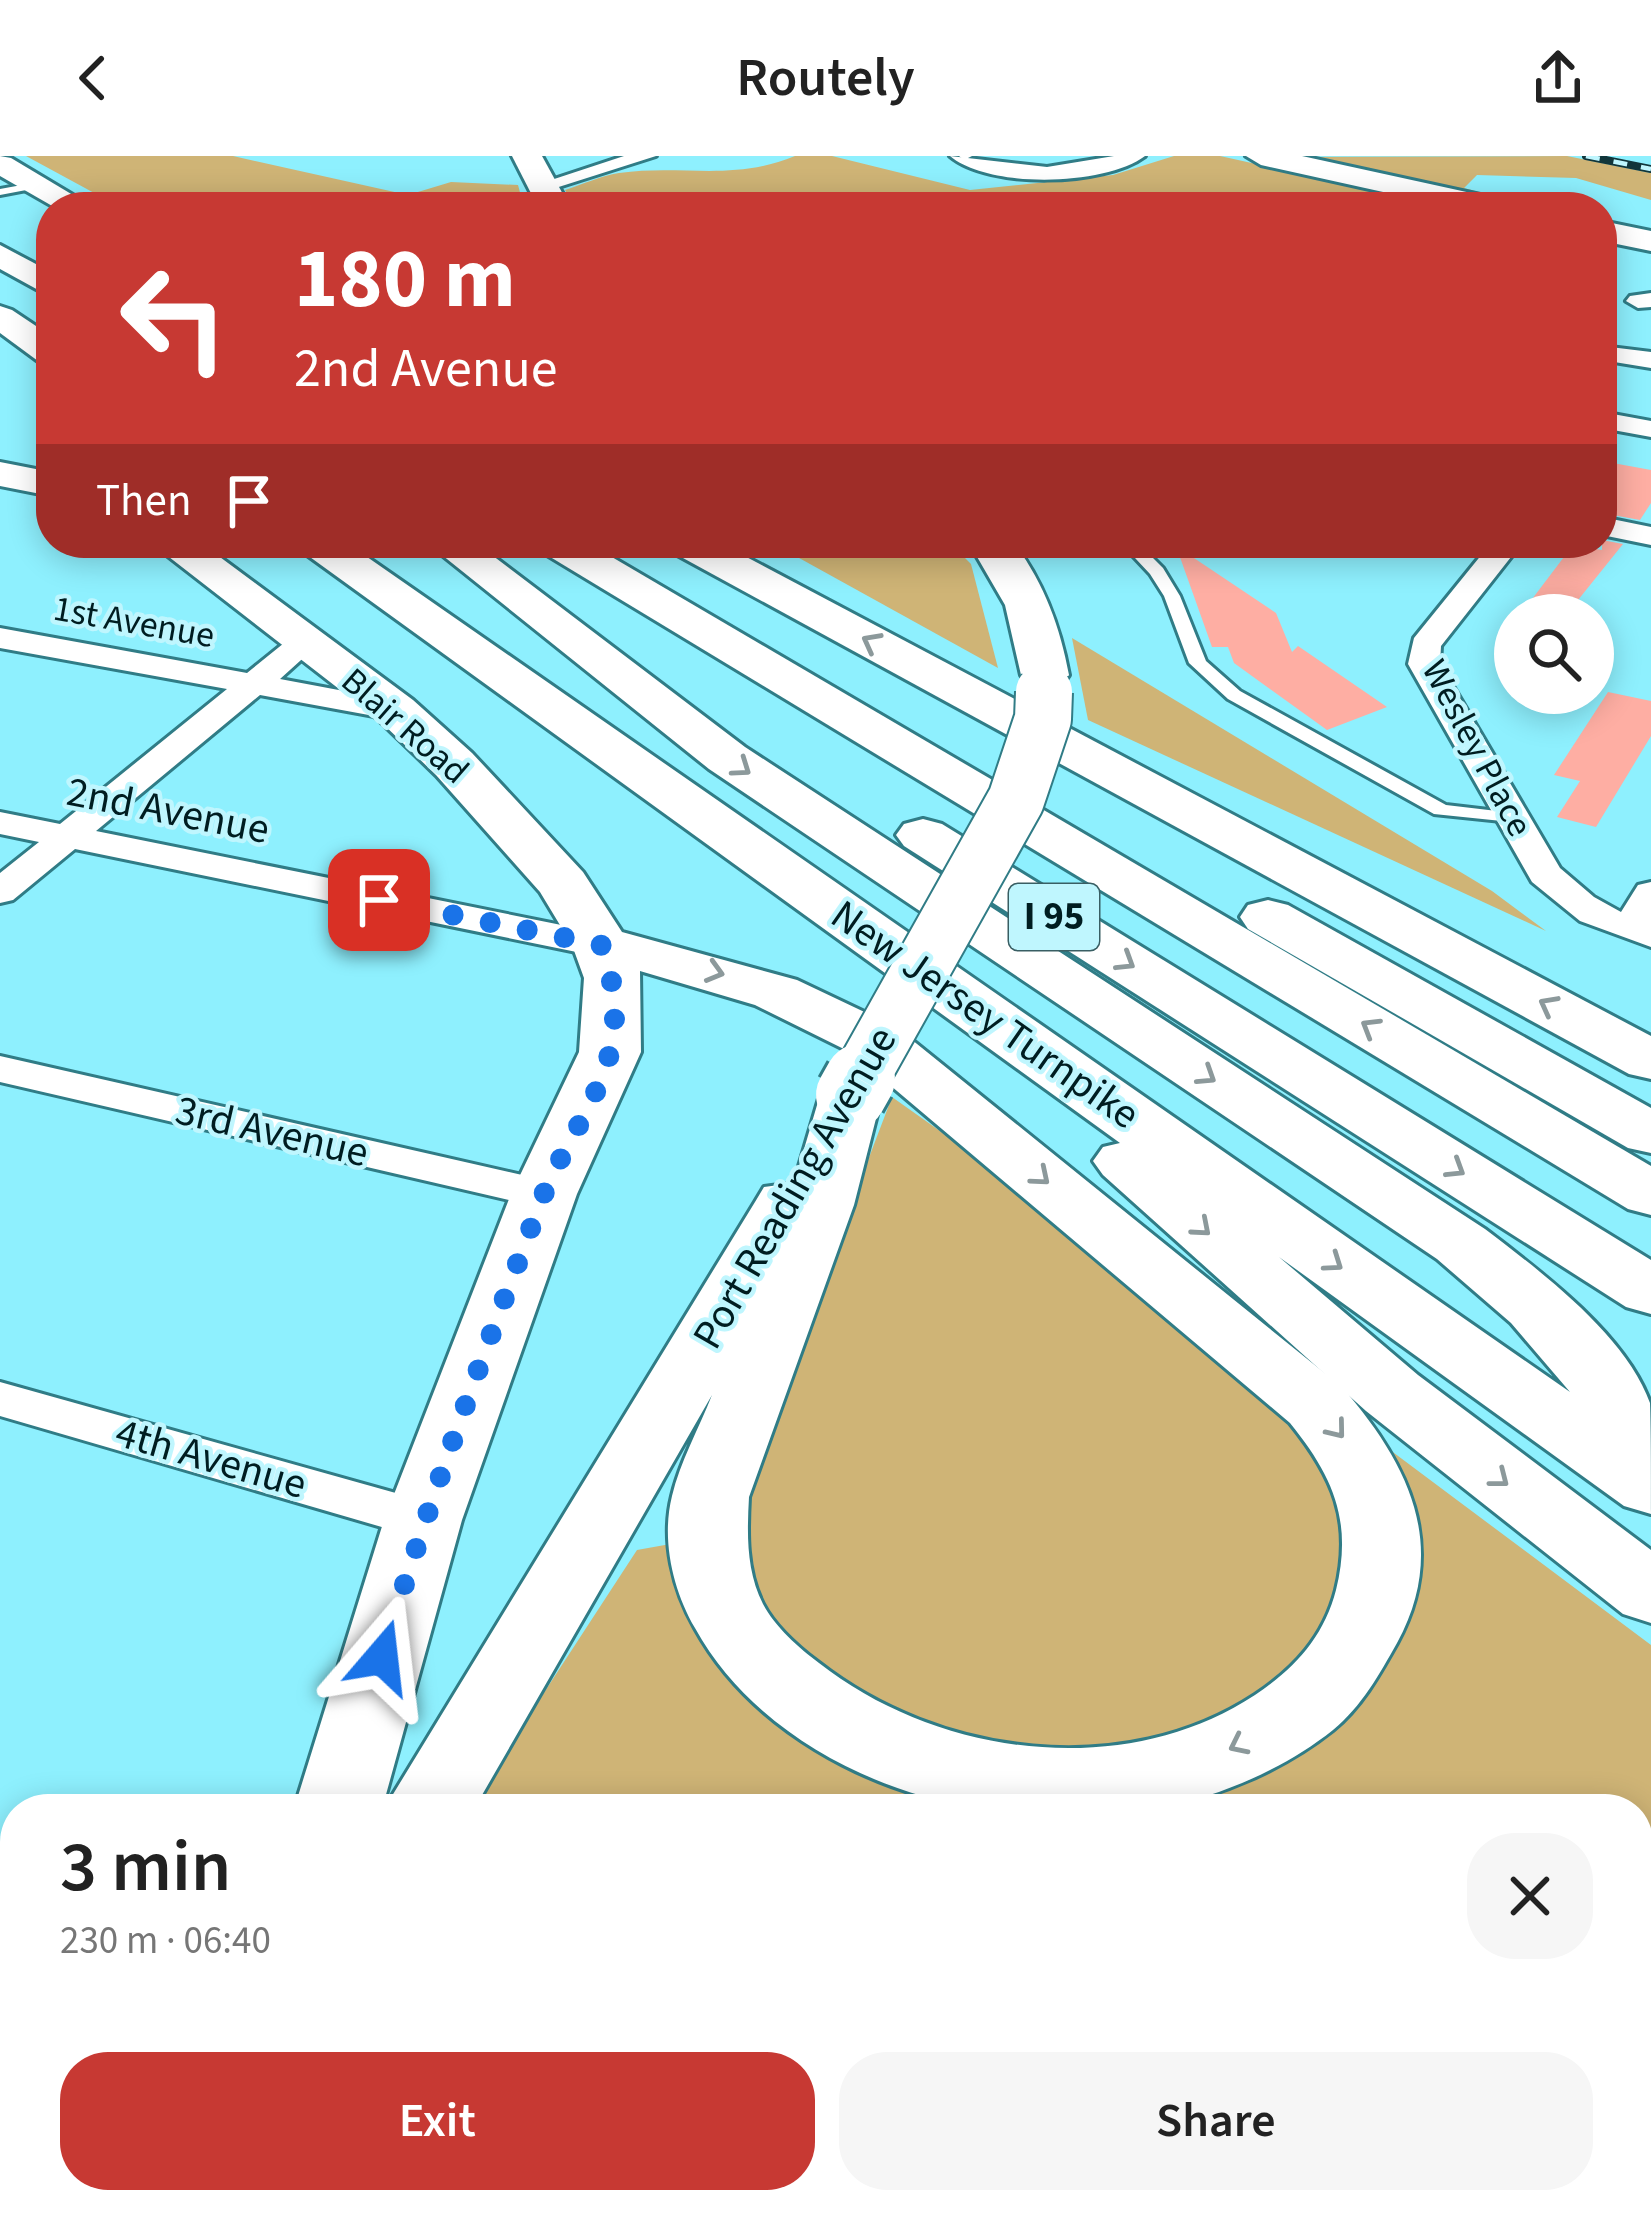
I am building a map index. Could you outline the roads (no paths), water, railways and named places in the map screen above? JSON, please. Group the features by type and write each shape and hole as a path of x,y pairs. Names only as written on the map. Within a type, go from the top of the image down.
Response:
{"main road":[{"path":"527,156 547,192"},
{"path":"1261,156 1425,192"},
{"path":"0,164 50,192"},
{"path":"1617,234 1651,241"},
{"path":"0,255 36,278"},
{"path":"0,317 36,342"},
{"path":"0,474 36,481"},
{"name":"Blair Road","path":"193,558 396,710 531,845 586,916 601,945"},
{"name":"New Jersey Turnpike","path":"339,558 1651,1484"},
{"path":"472,558 728,758 1408,1209 1521,1291 1573,1344 1602,1384 1651,1484"},
{"name":"I 95","path":"477,558 1651,1291"},
{"name":"I 95","path":"582,558 1651,1195"},
{"path":"614,558 1424,1002 1651,1135"},
{"path":"715,558 1651,1061"},
{"name":"Port Reading Avenue","path":"438,1794 502,1693 851,1095 1016,800 1043,719 1045,675 1039,628 1001,558"},
{"path":"926,672 1027,698 1651,1009"},
{"path":"759,855 1142,1175 1392,1393 1651,1593"},
{"path":"601,945 806,1002 874,1040 1316,1405 1354,1450 1377,1502 1382,1554 1374,1615 1346,1667 1292,1716 1234,1750 1171,1771 1097,1782 1026,1781 966,1772 873,1740 834,1720 781,1681 741,1636 713,1588 704,1540 710,1497 820,1205 851,1095"},
{"path":"342,1794 423,1520 544,1194 610,1052 613,978 601,945"}],"street":[{"path":"559,192 646,156"},
{"path":"964,156 1035,175 1094,170 1135,156"},
{"path":"1617,354 1651,360"},
{"path":"1617,424 1651,429"},
{"path":"1617,529 1651,536"},
{"name":"Wesley Place","path":"1496,558 1422,654 1560,891 1602,920 1641,933"},
{"name":"1st Avenue","path":"0,638 396,710"},
{"path":"0,892 305,642"},
{"name":"2nd Avenue","path":"0,824 601,945"},
{"path":"1641,933 1651,893"},
{"name":"3rd Avenue","path":"0,1070 544,1194"},
{"name":"4th Avenue","path":"0,1399 423,1520"}],"lane":[{"path":"6,207 38,185"},
{"path":"1143,558 1172,596 1198,663 1234,695 1441,810 1514,819"}],"railway":[{"path":"1586,156 1651,169"}]}
